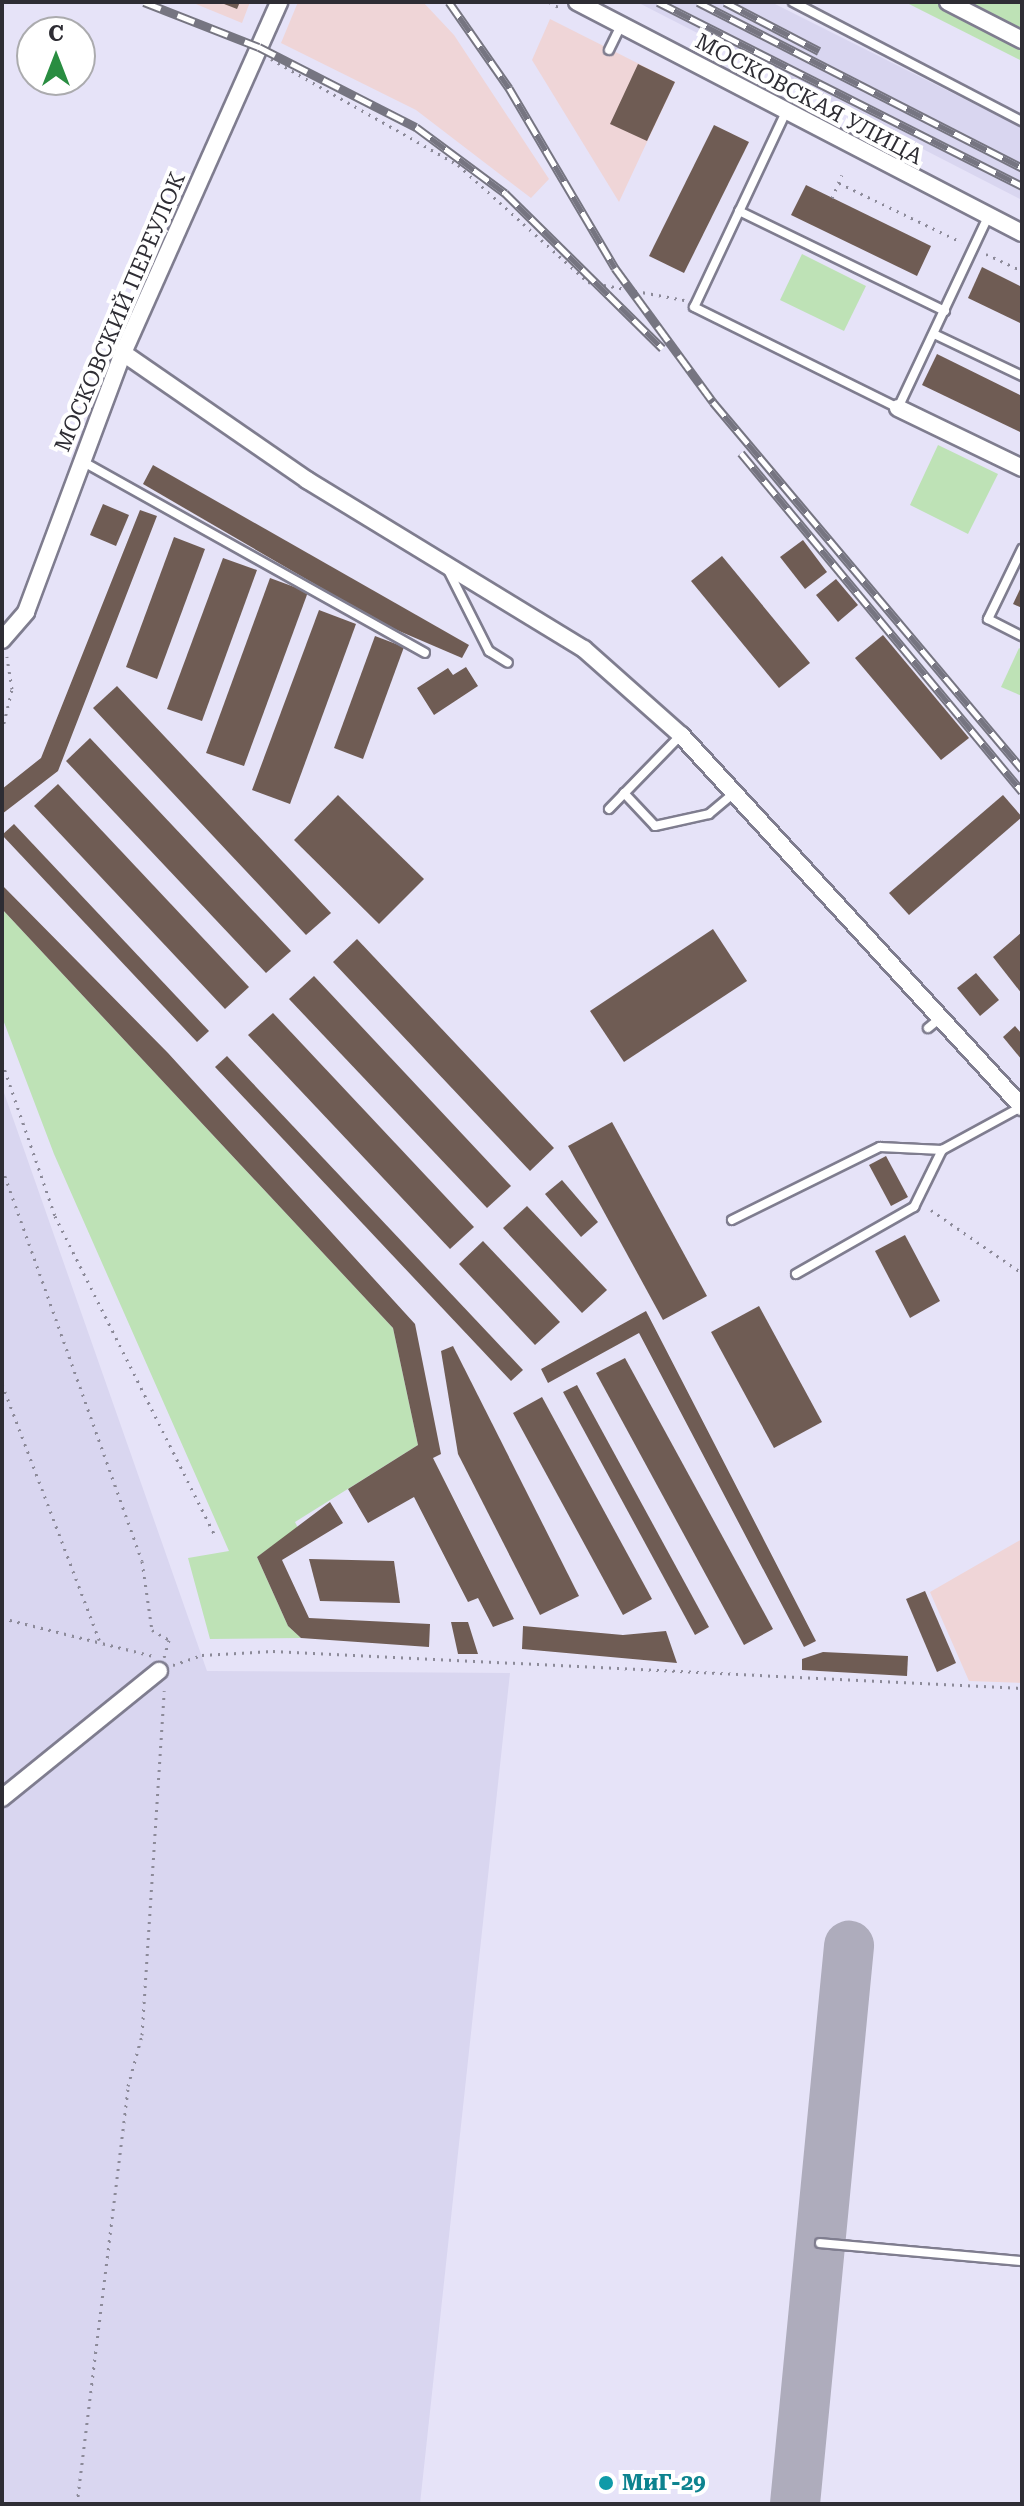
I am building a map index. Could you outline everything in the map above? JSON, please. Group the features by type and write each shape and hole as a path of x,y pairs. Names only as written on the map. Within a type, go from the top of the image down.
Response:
{"street":[{"name":"МОСКОВСКИЙ ПЕРЕУЛОК","path":"4,639 26,612 80,460 123,353 279,2"},
{"name":"МОСКОВСКАЯ УЛИЦА","path":"577,2 785,114 1022,233"},
{"path":"948,2 1022,40"},
{"path":"123,353 444,562 584,649 681,735 933,1024 1022,1107"},
{"path":"898,408 1022,468"},
{"path":"2,1798 159,1671"}],"lane":[{"path":"793,2 1022,121"},
{"path":"609,50 621,25"},
{"path":"785,114 694,307 898,408 988,217"},
{"path":"739,211 945,311"},
{"path":"934,334 1022,376"},
{"path":"80,460 425,653"},
{"path":"1022,549 988,619 1022,636"},
{"path":"444,562 489,651 508,663"},
{"path":"609,809 681,735"},
{"path":"624,793 655,826 709,814 734,793"},
{"path":"732,1220 880,1147 942,1150 1022,1107"},
{"path":"796,1274 914,1207 942,1150"},
{"path":"820,2243 1022,2261"}],"path":[{"path":"256,52 435,148 588,282 696,302"},
{"path":"832,198 842,175"},
{"path":"839,183 1022,271"},
{"path":"2,731 12,689 4,639"},
{"path":"2,1062 55,1216 216,1537"},
{"path":"2,1168 142,1561 152,1630 169,1640 159,1671"},
{"path":"931,1210 1022,1273"},
{"path":"2,1384 99,1640"},
{"path":"2,1618 152,1653 165,1699 142,2035 128,2086 77,2504"},
{"path":"159,1671 202,1655 273,1651 1022,1688"}],"shaded area":[{"path":"191,2 250,2 242,23"},
{"path":"298,2 423,2 454,35 549,179 531,198 416,110 281,43"},
{"path":"637,2 771,2 1022,128 1022,200"},
{"path":"550,19 675,82 619,202 532,60"},
{"path":"2,1087 207,1671 510,1673 420,2504 2,2504"},
{"path":"1022,1539 1022,1683 969,1681 930,1592"}],"green space":[{"path":"905,2 1022,2 1022,61"},
{"path":"802,254 866,286 844,331 780,300"},
{"path":"938,445 998,474 968,534 910,505"},
{"path":"1019,648 1022,650 1022,696 1001,687"},
{"path":"2,909 393,1328 418,1445 295,1522 298,1528 257,1557 288,1626 301,1638 210,1639 188,1558 229,1551 54,1154 2,1017"}],"building":[{"path":"219,2 240,2 237,9"},
{"path":"638,64 675,82 647,141 610,124"},
{"path":"714,125 749,142 684,273 649,256"},
{"path":"806,185 931,246 917,276 791,215"},
{"path":"982,267 1022,287 1022,324 968,298"},
{"path":"937,354 1022,396 1022,433 922,385"},
{"path":"153,465 469,645 462,658 385,625 143,484"},
{"path":"103,504 129,515 116,546 90,535"},
{"path":"140,510 157,516 58,771 2,814 2,789 41,758"},
{"path":"174,537 205,549 157,679 126,667"},
{"path":"803,540 827,572 805,589 780,557"},
{"path":"722,556 810,663 779,688 691,581"},
{"path":"223,558 257,570 202,721 167,709"},
{"path":"270,578 308,592 244,766 206,753"},
{"path":"836,579 858,605 838,622 816,595"},
{"path":"1022,585 1022,608 1013,604"},
{"path":"319,610 356,624 290,804 252,790"},
{"path":"883,635 969,738 941,760 855,658"},
{"path":"375,636 404,647 363,759 334,748"},
{"path":"466,667 478,686 434,715 417,688 448,668 453,675"},
{"path":"117,686 331,913 306,935 93,708"},
{"path":"90,738 291,951 266,973 66,761"},
{"path":"58,784 249,987 225,1009 34,806"},
{"path":"338,795 424,879 379,924 294,840"},
{"path":"1003,795 1022,817 909,915 889,893"},
{"path":"14,824 209,1031 197,1042 2,835"},
{"path":"2,885 168,1053 415,1324 441,1454 433,1458 514,1619 493,1627 478,1598 468,1602 414,1497 368,1523 348,1489 418,1445 393,1328 2,909"},
{"path":"713,929 747,981 624,1062 590,1011"},
{"path":"1022,932 1022,994 993,957"},
{"path":"357,939 554,1148 530,1171 333,962"},
{"path":"976,973 999,1000 980,1016 957,988"},
{"path":"314,976 511,1186 487,1208 289,999"},
{"path":"273,1013 474,1227 450,1249 248,1035"},
{"path":"1015,1026 1022,1034 1022,1060 1003,1037"},
{"path":"227,1056 523,1370 511,1381 215,1067"},
{"path":"612,1122 707,1296 663,1320 568,1146"},
{"path":"886,1156 908,1197 891,1206 869,1165"},
{"path":"562,1180 598,1222 581,1237 545,1194"},
{"path":"527,1206 607,1290 582,1313 503,1228"},
{"path":"905,1235 940,1301 910,1318 875,1251"},
{"path":"483,1241 560,1322 535,1345 459,1264"},
{"path":"759,1306 822,1422 774,1448 711,1332"},
{"path":"646,1311 816,1641 804,1647 639,1333 548,1383 541,1369"},
{"path":"453,1346 579,1596 540,1615 458,1454 441,1351"},
{"path":"625,1358 773,1629 744,1645 596,1373"},
{"path":"577,1385 709,1627 695,1635 563,1392"},
{"path":"542,1397 652,1599 623,1615 513,1413"},
{"path":"330,1502 343,1523 282,1560 309,1618 430,1624 429,1647 301,1638 288,1626 257,1557"},
{"path":"309,1559 394,1561 400,1603 320,1601"},
{"path":"925,1591 956,1663 937,1672 906,1599"},
{"path":"451,1622 468,1622 478,1654 458,1654"},
{"path":"523,1626 623,1635 666,1631 677,1663 522,1649"},
{"path":"823,1652 908,1656 907,1676 802,1670 802,1659"}],"taxiway":[{"path":"795,2504 849,1946"}],"railway":[{"path":"144,2 259,47 416,127 505,193 662,348"},
{"path":"449,2 509,88 615,268 713,402 1022,769"},
{"path":"658,2 1022,186"},
{"path":"698,2 1022,168"},
{"path":"725,2 819,51"},
{"path":"741,453 1022,791"}],"place":[{"name":"МиГ-29","path":"606,2483"}]}
